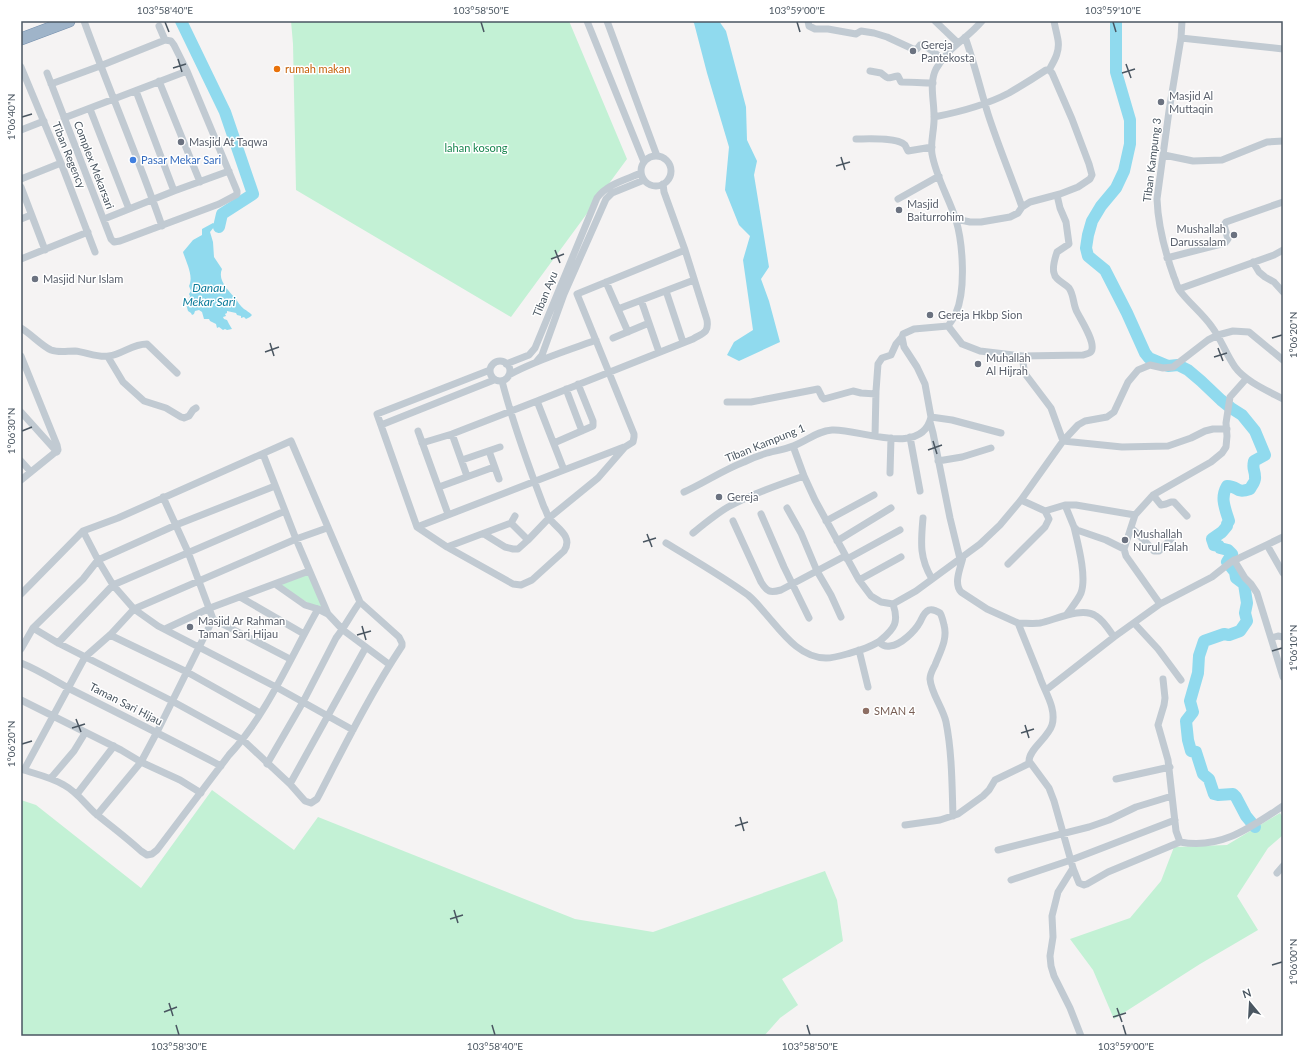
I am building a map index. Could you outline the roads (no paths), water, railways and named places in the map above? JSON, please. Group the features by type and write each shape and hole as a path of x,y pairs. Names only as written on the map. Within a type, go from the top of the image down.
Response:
{"highway":[{"path":"21,39 69,21"}],"street":[{"path":"84,21 162,226"},
{"path":"587,21 644,162"},
{"path":"607,21 657,156"},
{"path":"808,21 809,26 815,29 828,29 856,34 861,31 874,33 887,37 913,49 917,49 920,45 924,45 943,59"},
{"path":"935,21 958,43"},
{"path":"948,326 956,314 962,291 963,268 956,220 932,154 934,117 933,84 935,71 946,53 976,28 982,21"},
{"path":"934,117 960,112 985,103 1009,93 1046,70 1049,70 1058,51 1058,41 1054,21"},
{"name":"Tiban Kampung 3","path":"1182,21 1181,38 1157,199 1157,212 1167,258 1179,289 1193,306 1205,317 1218,334 1235,367 1246,379 1283,399"},
{"name":"Complex Mekarsari","path":"47,73 111,239 115,242 219,204 236,196 237,191 187,72 173,43 165,40 159,26"},
{"path":"965,37 974,62 979,86 989,116 1022,207"},
{"path":"1181,38 1283,49"},
{"path":"51,84 165,40"},
{"name":"Tiban Regency","path":"21,67 23,79 44,121 95,252"},
{"path":"956,220 981,222 1010,217 1018,213 1022,207 1030,202 1057,195 1078,187 1090,179 1092,175 1089,164 1072,119 1052,73 1049,70"},
{"path":"870,71 881,73 887,78 898,76 901,82 915,81 933,84"},
{"name":"Complex Mekarsari","path":"64,118 187,72"},
{"path":"160,81 200,182"},
{"path":"136,91 174,191"},
{"name":"Complex Mekarsari","path":"90,109 129,209"},
{"path":"21,130 44,121"},
{"path":"856,139 871,138 896,141 903,144 908,151 932,147"},
{"path":"1164,155 1193,161 1222,160 1267,142 1283,141"},
{"path":"657,156 662,158 669,165 670,176 663,184 653,185 644,180 641,173 644,162 652,157 657,156"},
{"path":"21,179 61,163"},
{"name":"Complex Mekarsari","path":"104,219 229,171"},
{"name":"Tiban Ayu","path":"506,364 529,355 535,348 596,198 610,185 641,173"},
{"path":"898,199 939,176"},
{"name":"Tiban Ayu","path":"536,361 542,355 564,294 606,199 612,193 644,180"},
{"path":"422,444 537,401 705,332 708,327 708,320 664,192 663,184"},
{"path":"21,187 45,250"},
{"path":"948,326 962,344 980,351 1022,356 1083,355 1091,352 1092,348 1086,329 1076,311 1072,293 1054,273 1057,252 1069,244 1066,222 1060,208 1057,195"},
{"path":"1167,258 1225,243 1228,239 1224,225 1226,222 1283,202"},
{"path":"21,219 31,215"},
{"path":"21,259 88,232"},
{"path":"564,294 577,294 685,250"},
{"path":"1179,289 1274,255 1283,250"},
{"path":"1253,262 1259,272 1274,282 1283,292"},
{"path":"618,309 694,280"},
{"path":"606,282 628,332"},
{"path":"666,291 683,342"},
{"path":"417,527 625,447 633,442 634,437 577,294"},
{"path":"641,300 659,352"},
{"path":"613,338 649,323"},
{"path":"875,436 876,394 879,362 882,358 891,355 903,334 914,329 948,326"},
{"path":"21,328 51,350 58,352 76,351 108,357 139,344 147,344 177,373"},
{"path":"793,446 804,476 826,521 859,580 871,596 880,602 893,604 906,597 980,544 1000,525 1021,500 1063,441 1081,422 1103,418 1114,412 1128,382 1138,370 1150,365 1163,368 1173,367 1218,334 1233,331 1249,332 1283,360"},
{"path":"902,337 904,347 917,367 925,384 938,461 950,518 961,558 957,583 958,588 961,592 987,608 1018,623 1034,624 1068,614 1090,613 1103,622 1114,637"},
{"path":"381,425 494,380 505,380 509,375 536,361 555,356 596,340"},
{"path":"21,356 57,445 57,452"},
{"path":"1022,356 1026,375 1051,408 1063,441"},
{"path":"108,357 123,382 144,401 166,408 184,418 189,416 196,408"},
{"path":"502,381 509,411 549,518 566,535 568,541 566,548 532,580 518,585 509,583 447,547 417,527 377,414 490,370 494,363 498,362 506,364 510,371 509,375"},
{"path":"490,370 490,374 494,380"},
{"path":"1160,604 1126,556 1124,548 1135,515 1154,495 1211,462 1222,453 1226,447 1227,413 1230,397 1246,379"},
{"path":"554,443 592,427 593,423 578,384"},
{"path":"566,389 582,431"},
{"path":"727,402 750,402 818,389 822,398 824,399 853,391 876,394"},
{"path":"537,401 564,470"},
{"path":"21,412 57,452"},
{"path":"930,420 952,420 1001,433"},
{"name":"Tiban Kampung 1","path":"684,492 742,462 762,454 793,446 821,432 828,430 842,430 897,439 910,437 924,432 930,420"},
{"path":"1063,441 1122,447 1168,446 1191,438 1205,431 1213,429 1227,429"},
{"path":"418,431 448,514"},
{"path":"452,434 467,476"},
{"path":"910,437 920,491"},
{"path":"890,473 891,438"},
{"path":"21,594 83,531 118,518 291,441 360,602 401,640 402,646 390,664 314,801 311,803 305,801 290,784 243,740 172,701 58,643 33,628"},
{"path":"462,460 500,447"},
{"path":"484,534 500,544 513,549 518,548 528,540 549,518 598,478 625,447"},
{"path":"938,461 962,457 991,448"},
{"path":"489,451 499,479"},
{"path":"22,477 57,452"},
{"path":"263,454 296,539 328,614 343,630 390,664"},
{"path":"21,461 30,471"},
{"path":"439,487 494,467"},
{"path":"693,533 718,513 740,501 757,493 804,476"},
{"path":"21,649 33,628 82,579 98,560 176,525 275,486"},
{"path":"826,521 874,495"},
{"path":"1154,495 1161,505 1174,502 1187,516"},
{"path":"163,497 188,552 214,619 290,659"},
{"path":"1021,500 1045,511 1066,505 1135,515"},
{"path":"1066,505 1074,527 1082,564 1083,584 1081,592 1068,614"},
{"path":"787,508 801,533 841,617"},
{"path":"837,541 891,508"},
{"path":"58,643 114,585 285,511"},
{"path":"1008,564 1045,527 1048,519 1045,511"},
{"path":"761,514 809,618"},
{"path":"447,547 511,523 515,516"},
{"path":"923,518 921,543 922,556 932,579"},
{"path":"733,521 765,589 773,592 781,590 900,530"},
{"path":"511,523 528,540"},
{"path":"1074,527 1077,530 1124,548"},
{"path":"318,609 276,687 243,740 229,755 157,850 150,855 147,855 141,851 97,815 77,794 64,784 51,778 22,770 85,657 110,635 134,609 296,539 327,528"},
{"path":"1131,528 1154,552 1159,551 1174,537"},
{"path":"83,531 98,560 114,585 134,609 165,629 276,687 353,730"},
{"path":"1046,690 1114,637 1160,604 1202,583 1230,563 1283,537"},
{"path":"666,543 750,596 790,641 807,653 825,658 833,658 879,642 892,629 896,622 896,614 893,604"},
{"path":"1267,545 1283,573"},
{"path":"859,580 901,557"},
{"path":"1230,563 1242,574 1257,593 1283,677"},
{"path":"165,629 210,608 309,570"},
{"path":"275,584 305,604 328,614"},
{"path":"240,597 304,634"},
{"path":"268,764 303,702 336,638 343,630 349,617 360,602"},
{"path":"879,642 884,646 895,645 912,633 923,616 929,610 935,610 940,614 943,620 946,630 944,644 930,678 933,690 945,720 949,739 953,816"},
{"path":"97,815 141,762 214,619"},
{"path":"1018,623 1046,690 1054,719 1047,736 1031,753 1029,758 1030,763 1049,788 1054,801 1062,834 1078,881 1084,885 1114,870 1180,842 1196,844 1224,840 1236,835 1283,806"},
{"path":"1134,623 1158,649 1181,680"},
{"path":"110,635 187,672 260,713"},
{"path":"1271,638 1278,636 1283,637"},
{"path":"290,784 366,647"},
{"path":"859,650 868,687"},
{"name":"Taman Sari Hijau","path":"21,663 34,668 68,688 157,732 221,766"},
{"path":"1163,679 1165,698 1158,725 1170,767 1176,831 1180,842"},
{"path":"21,710 23,701 85,733 114,746 141,762 180,780 201,793"},
{"path":"51,778 74,751 85,733"},
{"path":"77,794 114,746"},
{"path":"905,826 940,820 962,812 989,790 994,780 1030,763"},
{"path":"1116,779 1170,767"},
{"path":"998,850 1089,827 1109,820 1136,807 1172,796"},
{"path":"1011,880 1071,860 1175,820"},
{"path":"1277,873 1283,866"},
{"path":"1073,868 1058,892 1052,916 1053,937 1050,956 1054,976 1070,1008 1081,1036"}],"water":[{"path":"692,21 719,21 726,31 746,107 747,140 757,161 754,175 769,267 761,279 769,301 780,342 739,361 727,355 734,342 753,330 743,260 750,236 739,225 725,190 729,147 694,23"},
{"name":"Danau Mekar Sari","path":"213,223 219,227 214,227 210,232 213,242 214,257 222,269 222,281 241,307 252,315 246,319 244,317 241,318 241,316 237,315 236,313 227,311 225,314 226,316 223,317 227,320 232,329 227,330 223,330 219,327 217,328 216,324 209,319 204,319 202,312 199,310 195,311 192,315 188,311 186,304 191,291 189,286 191,278 183,252 193,240 202,235 202,229"}],"waterway":[{"path":"181,21 225,112 253,194 222,214 219,227"},
{"path":"1116,21 1116,72 1130,120 1130,144 1124,171 1116,188 1101,206 1092,221 1086,248 1088,256 1105,270 1145,353 1149,358 1168,366 1178,365 1188,370 1221,400 1242,415 1255,431 1265,455 1254,461 1253,466 1255,478 1250,489 1242,491 1234,487 1227,486 1224,499 1229,521 1222,532 1212,539 1214,545 1228,550 1232,554 1227,562 1235,572 1236,578 1244,584 1247,603 1245,613 1247,621 1240,631 1229,635 1224,634 1204,641 1199,656 1198,673 1190,701 1193,712 1186,721 1191,751 1196,752 1203,774 1209,779 1214,794 1233,794 1246,816 1255,827"}],"place":[{"name":"Gereja Pantekosta","path":"913,51"},
{"name":"rumah makan","path":"277,69"},
{"name":"Masjid Al Muttaqin","path":"1161,102"},
{"name":"Masjid At Taqwa","path":"181,142"},
{"name":"Pasar Mekar Sari","path":"133,160"},
{"name":"Masjid Baiturrohim","path":"899,210"},
{"name":"Mushallah Darussalam","path":"1234,235"},
{"name":"Masjid Nur Islam","path":"35,279"},
{"name":"Gereja Hkbp Sion","path":"930,315"},
{"name":"Muhallah Al Hijrah","path":"978,364"},
{"name":"Gereja","path":"719,497"},
{"name":"Mushallah Nurul Falah","path":"1125,540"},
{"name":"Masjid Ar Rahman Taman Sari Hijau","path":"190,627"},
{"name":"SMAN 4","path":"866,711"}],"park label":[{"name":"lahan kosong","path":"476,148"}]}
